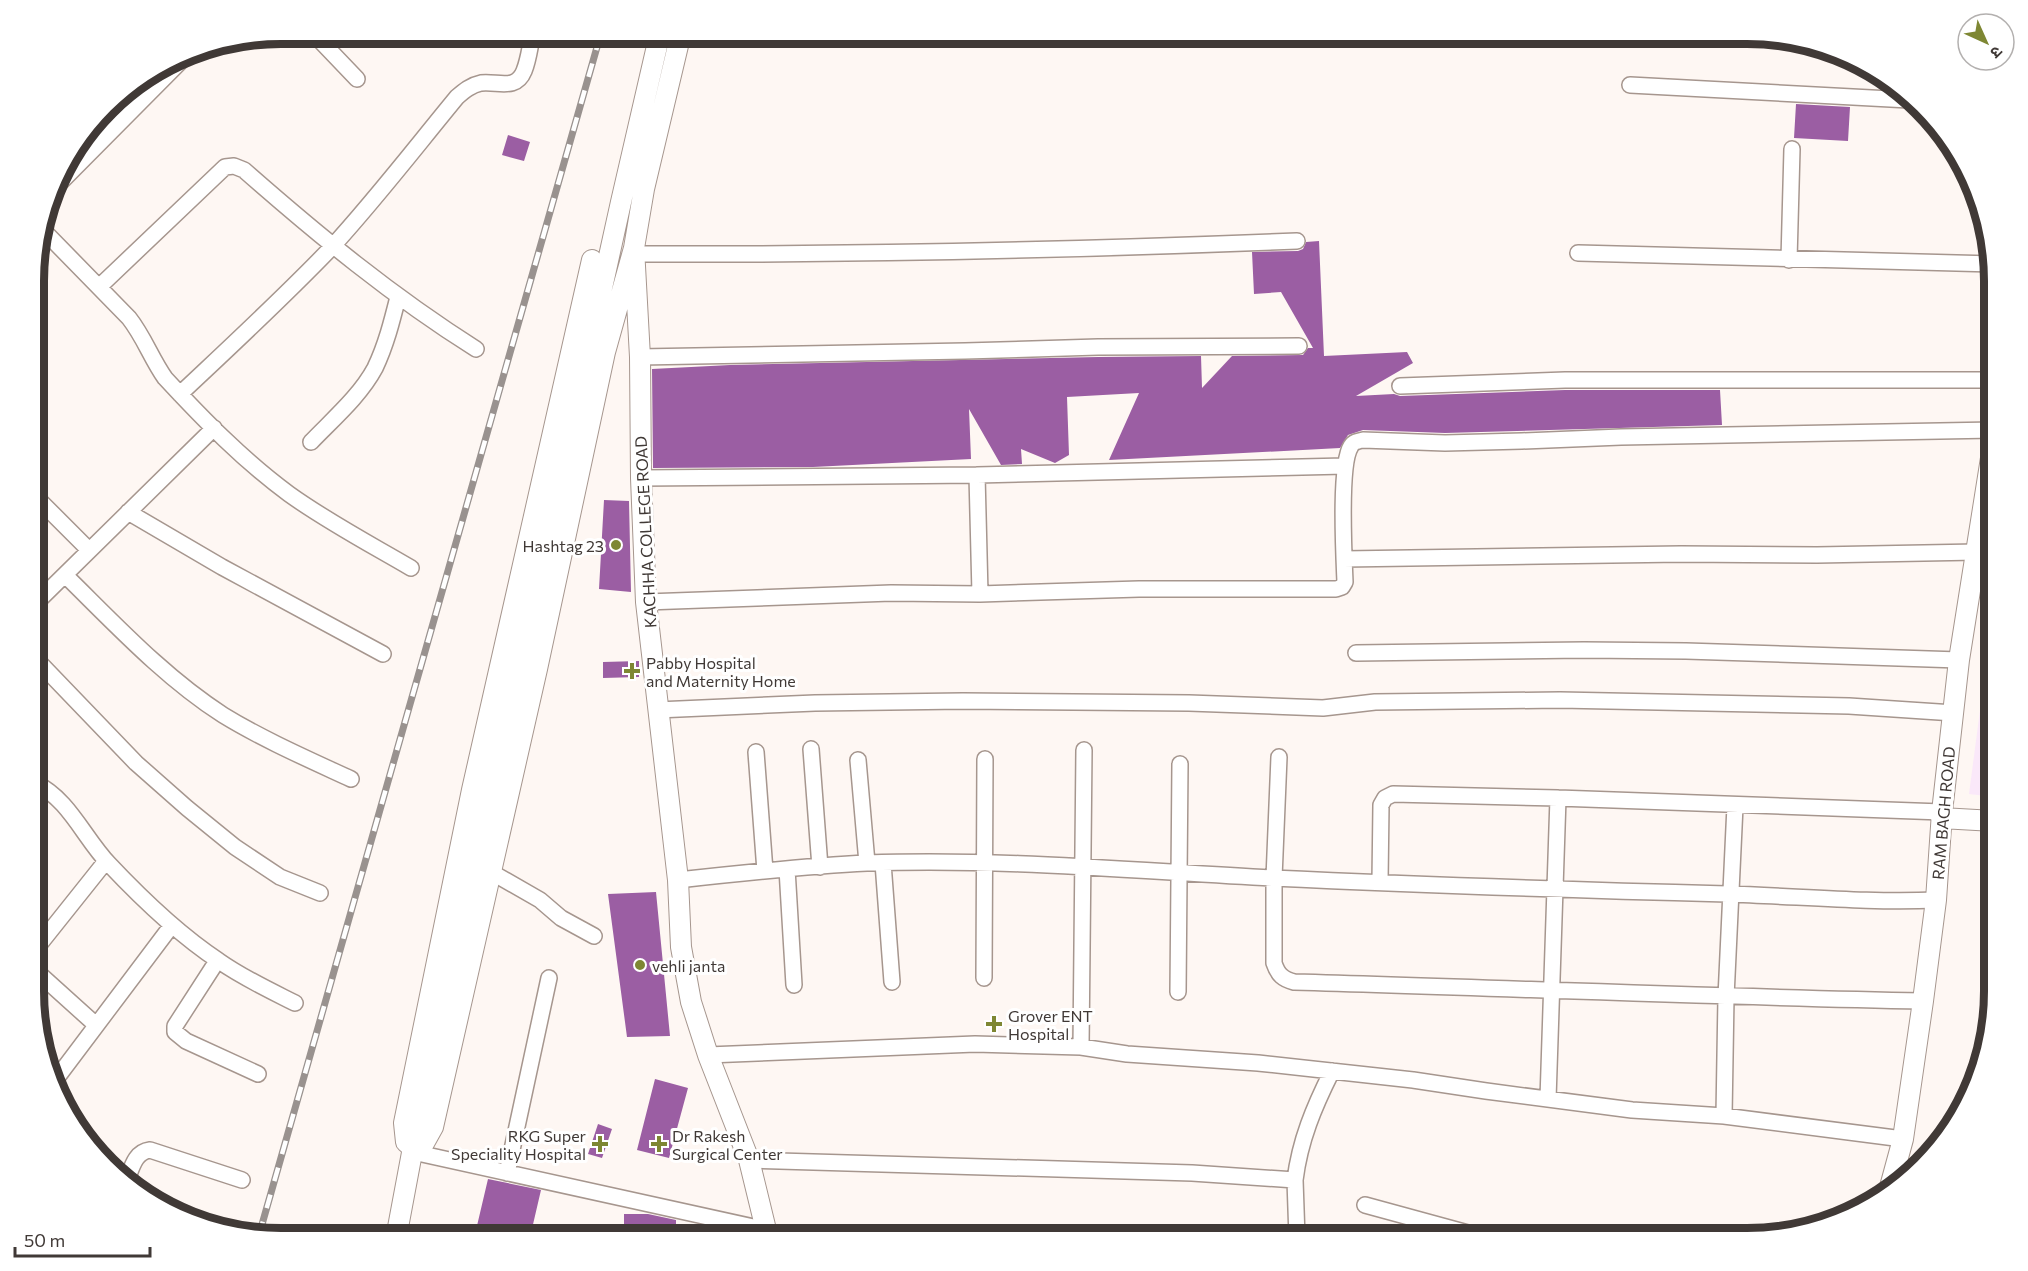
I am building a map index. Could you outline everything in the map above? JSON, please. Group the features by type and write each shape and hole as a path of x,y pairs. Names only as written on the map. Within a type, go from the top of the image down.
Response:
{"street":[{"path":"324,44 357,80"},
{"path":"180,394 292,288 332,246 367,207 456,97 469,87 482,83 507,84 514,83 520,78 530,44"},
{"path":"398,1228 417,1126 657,44"},
{"name":"KACHHA COLLEGE ROAD","path":"678,44 644,189 634,251 640,357 641,478 646,602 678,880 681,947 691,1002 708,1055 749,1161 766,1228"},
{"path":"70,172 161,76"},
{"path":"1629,85 1901,100"},
{"path":"1789,260 1792,149"},
{"path":"99,287 225,167 234,166 244,170 332,246 398,297 476,349"},
{"path":"48,235 139,331 154,363 165,378 253,465 289,494 326,519 411,568"},
{"path":"413,1150 423,1145 433,1127 605,352 634,251 791,255 1090,249 1297,241"},
{"path":"1578,253 1984,264"},
{"path":"592,260 472,790 404,1123 406,1142 413,1150 742,1228"},
{"path":"311,442 358,392 374,370 385,347 398,297"},
{"path":"640,357 1098,347 1299,346"},
{"path":"1400,386 1565,380 1984,380"},
{"path":"44,595 214,428"},
{"path":"646,602 891,593 980,594 1139,589 1336,590 1345,582 1345,466 1351,446 1363,440 1456,442 1643,436 1984,430"},
{"path":"641,478 977,475 1345,466"},
{"path":"977,475 980,594"},
{"path":"44,505 89,550"},
{"name":"RAM BAGH ROAD","path":"1892,1179 1903,1139 1923,1001 1936,900 1942,815 1959,660 1984,508"},
{"path":"128,512 222,567 383,654"},
{"path":"1344,560 1613,554 1817,555 1977,552"},
{"path":"65,575 144,652 184,687 224,716 351,779"},
{"path":"1356,653 1674,651 1959,660"},
{"path":"44,667 136,763 187,808 235,847 280,877 320,893"},
{"path":"657,710 815,703 963,701 1189,703 1323,708 1375,702 1560,700 1850,706 1954,713"},
{"path":"811,749 820,867"},
{"path":"1082,1047 1084,750"},
{"path":"756,752 765,871"},
{"path":"1279,757 1274,878 1274,963 1277,972 1284,979 1294,982 1726,997 1923,1001"},
{"path":"984,978 985,759"},
{"path":"858,760 892,981"},
{"path":"1178,992 1180,764"},
{"path":"44,787 71,814 106,861 172,925 217,961 295,1003"},
{"path":"1380,881 1381,805 1385,798 1393,794 1558,798 1942,815 1984,820"},
{"path":"1548,1099 1558,798"},
{"path":"1724,1116 1726,997 1736,806"},
{"path":"44,939 106,861"},
{"path":"678,880 875,863 984,863 1555,890 1732,894 1897,902 1936,900"},
{"path":"787,869 794,985"},
{"path":"491,872 540,900 561,918 594,936"},
{"path":"59,1075 172,925"},
{"path":"217,961 175,1026 175,1032 186,1041 258,1074"},
{"path":"44,978 96,1025"},
{"path":"507,1173 549,978"},
{"path":"708,1055 975,1044 1082,1047 1127,1054 1258,1063 1413,1080 1632,1110 1724,1116 1903,1139"},
{"path":"1297,1228 1296,1180 1299,1156 1306,1128 1332,1071"},
{"path":"129,1173 135,1158 142,1151 150,1150 242,1180"},
{"path":"749,1161 1158,1171 1296,1180"},
{"path":"1365,1205 1449,1228"}],"shaded area":[{"path":"1984,680 1984,796 1969,794"}],"building":[{"path":"1796,104 1850,107 1848,141 1794,138"},
{"path":"508,135 530,142 524,161 502,155"},
{"path":"1319,241 1324,356 1407,352 1413,363 1356,396 1565,390 1720,390 1722,425 1445,433 1363,430 1348,435 1340,448 1109,460 1139,393 1067,397 1069,455 1055,463 1021,449 1022,464 1001,465 969,409 971,459 813,467 653,468 652,369 730,365 1201,356 1202,388 1232,356 1303,355 1308,348 1313,348 1281,292 1254,294 1252,252 1298,251 1303,249 1306,242"},
{"name":"Hashtag 23","path":"604,500 629,501 631,592 599,589"},
{"path":"639,661 639,677 603,678 603,662"},
{"name":"vehli janta","path":"656,892 670,1036 627,1037 608,894"},
{"path":"655,1079 688,1088 669,1158 637,1150"},
{"path":"598,1124 612,1129 602,1158 588,1154"},
{"path":"488,1179 541,1190 532,1228 476,1228"},
{"path":"624,1214 648,1214 676,1220 676,1228 624,1228"}],"railway":[{"path":"261,1227 598,44"}],"place":[{"name":"Hashtag 23","path":"616,545"},
{"name":"Pabby Hospital and Maternity Home","path":"632,671"},
{"name":"vehli janta","path":"640,965"},
{"name":"Grover ENT Hospital","path":"994,1024"},
{"name":"RKG Super Speciality Hospital","path":"600,1144"},
{"name":"Dr Rakesh Surgical Center","path":"659,1144"}]}
